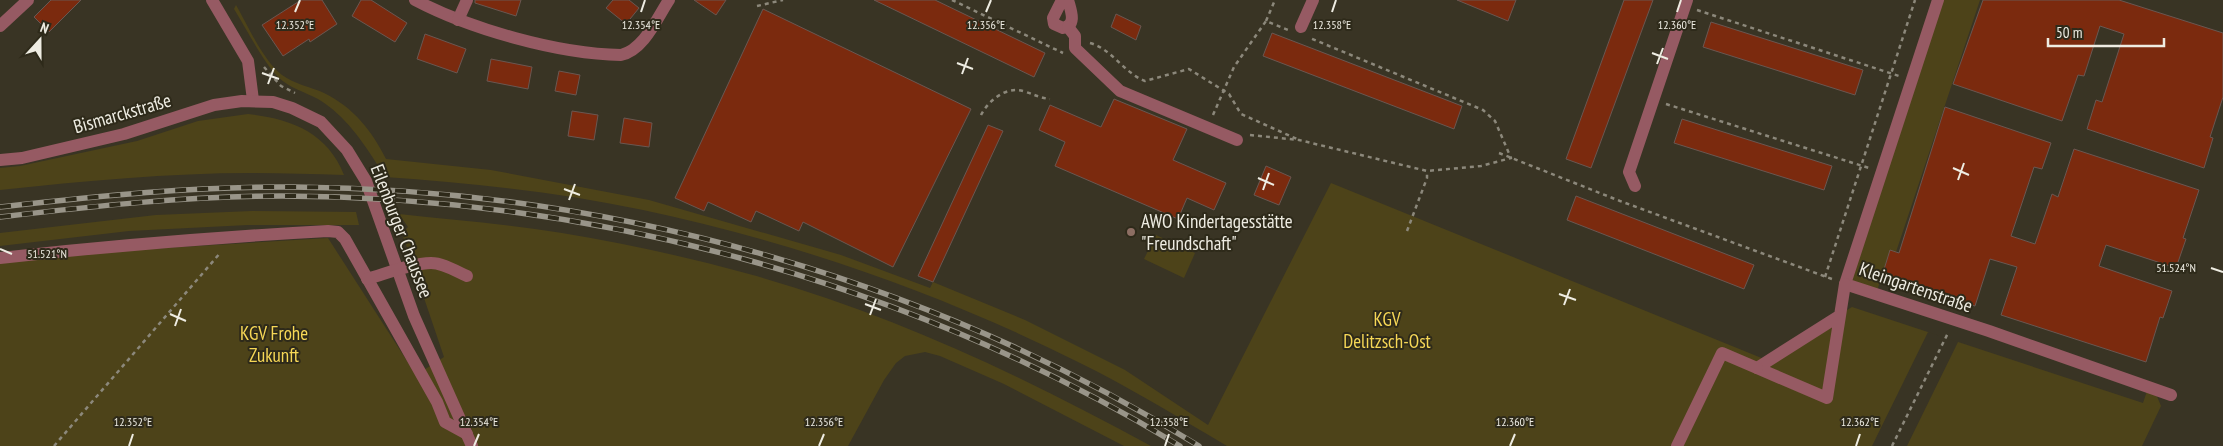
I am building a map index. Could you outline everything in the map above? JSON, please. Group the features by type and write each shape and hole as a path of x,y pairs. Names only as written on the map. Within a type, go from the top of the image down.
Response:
{"street":[{"path":"0,26 28,0"},
{"path":"212,0 248,61 253,100"},
{"path":"415,0 458,20 499,33 549,45 608,55 630,53 641,42 669,0"},
{"path":"458,20 466,0"},
{"path":"1062,0 1053,18 1054,24 1058,28 1068,27"},
{"path":"1068,0 1072,16 1068,27"},
{"path":"1296,29 1313,0"},
{"name":"Kleingartenstraße","path":"1938,0 1846,284 1954,319 2171,395"},
{"path":"1635,186 1629,172 1686,3"},
{"path":"1068,27 1075,36 1072,52 1120,91 1237,140"},
{"name":"Bismarckstraße","path":"0,160 22,158 124,134 214,105 253,100"},
{"name":"Eilenburger Chaussee","path":"253,100 273,102 307,114 321,122 343,144 359,166 414,316 470,440"},
{"path":"0,258 234,236 338,232 345,239 437,402 445,422 470,440"},
{"path":"367,280 420,264 432,263 444,265 467,276"},
{"path":"1677,446 1722,353 1827,398 1839,316 1846,284"},
{"path":"1757,368 1839,316"}],"path":[{"path":"757,6 783,0"},
{"path":"952,0 1072,52 1089,42 1100,45 1127,71 1146,81 1189,69 1224,89 1241,114 1299,140"},
{"path":"1207,127 1234,67 1266,21 1274,0"},
{"path":"1825,276 1860,165 1916,0"},
{"path":"1686,3 1891,73 1912,82"},
{"path":"1266,21 1296,29 1309,37 1483,110 1495,121 1511,158"},
{"path":"981,115 986,106 996,97 1015,90 1050,99"},
{"path":"1653,100 1882,172"},
{"path":"1237,140 1246,135 1299,140 1427,171 1481,166 1511,158"},
{"path":"1499,153 1620,201 1846,284"},
{"path":"1408,230 1427,171"},
{"path":"54,446 234,236"},
{"path":"1892,446 1954,319"}],"green space":[{"path":"1938,0 1980,0 1896,252 1890,251 1876,294 1846,284"},
{"name":"KGV Delitzsch-Ost","path":"236,5 256,42 275,69 287,78 324,93 344,105 368,130 386,159 491,170 649,200 841,255 930,288 933,282 1025,320 1125,370 1208,425 1331,183 1764,359 1852,307 1928,332 1872,446 1227,446 1153,402 1026,337 920,292 811,254 699,223 579,198 450,182 385,177 385,164 379,167 360,139 337,113 318,99 287,84 272,71 234,9"},
{"path":"248,114 279,120 306,130 328,148 337,160 344,175 189,174 0,190 0,168 20,166 137,141 198,121"},
{"path":"252,211 356,212 359,225 248,225 129,231 0,246 0,233 156,215"},
{"name":"KGV Frohe Zukunft","path":"399,214 521,227 609,241 702,262 802,290 853,307 955,348 1054,395 1151,446 1124,446 1004,384 940,356 925,352 905,356 896,363 884,380 848,446 0,446 0,263 116,251 328,238 416,375 444,357 402,233 408,227"},
{"path":"1156,235 1195,253 1184,278 1144,259"},
{"path":"1949,339 2143,403 2147,391 2156,394 2161,406 2142,446 1907,446 1958,342"}],"building":[{"path":"51,0 81,0 49,32 34,17"},
{"path":"301,0 322,0 337,24 310,42 309,39 283,56 262,25"},
{"path":"361,0 371,0 407,23 395,42 352,16"},
{"path":"475,0 521,0 516,16 475,3"},
{"path":"613,0 629,0 639,8 626,24 606,8"},
{"path":"694,0 726,0 716,15"},
{"path":"874,0 935,0 1045,53 1034,77"},
{"path":"1457,0 1516,0 1508,21"},
{"path":"1624,0 1653,0 1591,168 1566,159"},
{"path":"1983,0 2119,0 2223,33 2223,97 2210,137 2213,138 2204,168 2087,129 2096,100 2102,102 2124,34 2100,26 2084,76 2078,75 2062,121 1953,84"},
{"path":"763,9 971,109 893,267 803,222 799,231 756,211 751,222 708,202 704,211 675,198"},
{"path":"1116,14 1141,26 1136,40 1111,27"},
{"path":"1711,22 1863,70 1855,95 1703,47"},
{"path":"1272,33 1462,106 1454,129 1263,56"},
{"path":"425,34 466,49 457,73 417,59"},
{"path":"491,59 532,67 528,89 487,81"},
{"path":"559,71 580,75 576,95 555,91"},
{"path":"1114,99 1187,129 1173,160 1226,183 1214,210 1187,198 1178,219 1055,166 1065,142 1039,130 1050,105 1101,127"},
{"path":"1945,107 2051,143 2042,169 2034,167 2011,236 2035,244 2052,194 2058,197 2074,149 2199,190 2183,238 2186,239 2176,268 2106,245 2099,266 2172,291 2163,318 2160,317 2146,362 2001,315 2017,267 1990,259 1975,306 1882,276 1890,250 1899,253"},
{"path":"572,111 598,115 594,140 568,136"},
{"path":"624,118 652,123 649,147 620,143"},
{"path":"1682,119 1832,166 1824,190 1674,143"},
{"path":"988,125 1003,131 933,282 918,276"},
{"path":"1266,166 1291,177 1279,205 1254,195"},
{"path":"1576,196 1754,265 1744,289 1567,220"}],"railway":[{"path":"0,207 183,190 294,187 413,192 531,205 648,226 764,255 878,291 988,335 1096,387 1199,446"},
{"path":"0,217 176,200 282,196 400,200 517,213 634,233 748,260 861,296 970,338 1077,388 1180,446"}],"place":[{"name":"AWO Kindertagesstätte \"Freundschaft\"","path":"1131,232"}]}
